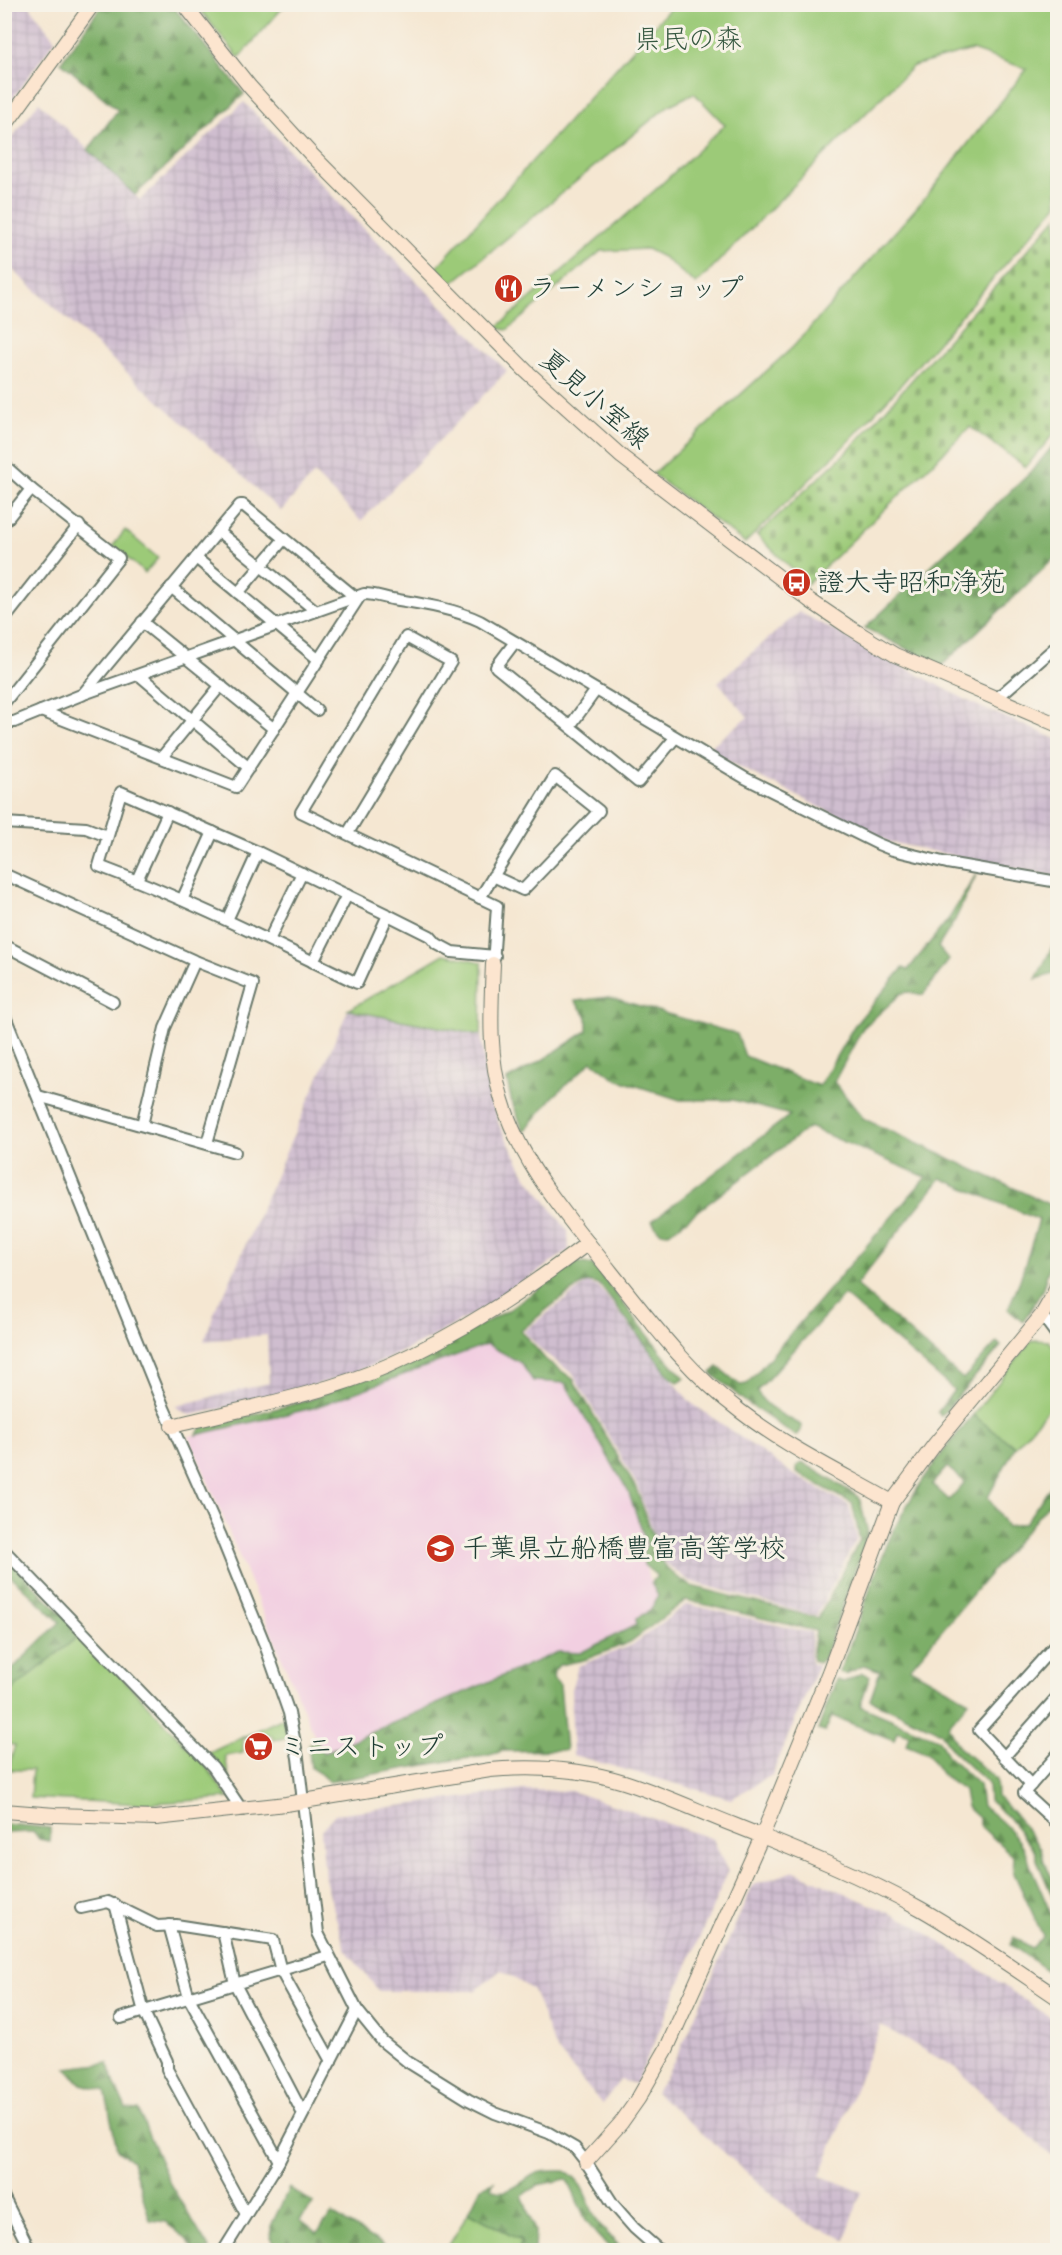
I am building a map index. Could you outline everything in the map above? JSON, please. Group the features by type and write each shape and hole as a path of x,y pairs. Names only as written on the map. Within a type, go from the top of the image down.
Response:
{"street":[{"path":"4,127 93,4"},
{"name":"夏見小室線","path":"184,4 264,103 309,153 526,371 622,457 809,600 849,627 895,655 1058,724"},
{"path":"4,465 119,558 4,704"},
{"path":"4,523 32,489"},
{"path":"81,695 240,506 243,505 358,596"},
{"path":"4,620 79,525"},
{"path":"218,531 316,611"},
{"path":"238,593 284,539"},
{"path":"196,558 319,660"},
{"path":"171,587 317,710"},
{"path":"4,722 14,722 81,695 358,596 373,594 448,609 480,621 745,778 893,850 1058,882"},
{"path":"41,711 236,787 358,596"},
{"path":"142,622 274,729"},
{"path":"348,833 451,662 406,636 301,812 497,906 491,1039 496,1076 515,1135 533,1168 588,1243 674,1351 716,1392 768,1431 892,1502"},
{"path":"515,642 496,667 638,782 675,738"},
{"path":"996,699 1058,645"},
{"path":"139,675 249,768"},
{"path":"162,757 221,685"},
{"path":"570,726 596,690"},
{"path":"480,898 493,876 555,776 599,811 523,890 493,876"},
{"path":"388,915 357,983 227,920 99,866 121,792 302,873 346,895 388,915 430,936 437,944 452,952 494,960"},
{"path":"136,880 168,812"},
{"path":"4,823 76,827 107,836"},
{"path":"182,900 213,832"},
{"path":"227,920 258,852"},
{"path":"269,940 302,873"},
{"path":"4,874 195,961 253,984 207,1143"},
{"path":"313,962 346,895"},
{"path":"4,945 113,1002"},
{"path":"142,1125 165,1028 195,961"},
{"path":"4,1014 172,1426 220,1534 282,1690 294,1734 318,1934 328,1956 357,2010 382,2041 408,2062 469,2100 495,2113 549,2133 575,2148 613,2205 634,2229 659,2250"},
{"path":"38,1096 235,1152"},
{"path":"172,1426 309,1393 385,1366 433,1344 501,1305 588,1243"},
{"path":"586,2162 621,2123 666,2050 762,1836 829,1672 892,1502 935,1443 1042,1315 1058,1283"},
{"path":"1042,1315 1058,1336"},
{"path":"4,1550 213,1767 242,1810"},
{"path":"1031,1785 979,1730 1058,1642"},
{"path":"1004,1757 1058,1696"},
{"path":"1058,1754 1024,1793 1058,1824"},
{"path":"4,1811 156,1818 242,1810 490,1770 573,1771 624,1782 762,1836 880,1887 962,1933 1058,1998"},
{"path":"81,1908 108,1902 157,1926 169,1925 273,1940 281,1971 331,2061"},
{"path":"115,1904 144,2012 167,2061 167,2069 246,2214"},
{"path":"169,1925 189,1998 279,2161"},
{"path":"223,1932 235,1984 303,2114"},
{"path":"121,2018 328,1956"},
{"path":"224,2250 279,2161 357,2010"},
{"path":"4,2198 30,2250"}],"shaded area":[{"path":"5,4 29,5 55,40 5,109"},
{"path":"39,102 140,200 244,102 353,218 507,371 361,521 314,474 281,511 5,263 5,147"},
{"path":"799,612 978,706 1057,739 1057,877 889,842 706,750 748,717 718,682"},
{"path":"348,1010 481,1035 486,1080 499,1125 525,1174 568,1231 569,1250 498,1300 383,1361 339,1378 307,1387 190,1415 175,1406 269,1383 267,1335 204,1341 219,1300 225,1292"},
{"path":"587,1283 599,1287 690,1402 793,1474 849,1505 857,1538 816,1616 689,1581 663,1561 637,1485 573,1374 542,1351 524,1331"},
{"name":"千葉県立船橋豊富高等学校","path":"487,1344 521,1363 533,1381 565,1383 628,1491 647,1545 644,1565 658,1596 656,1603 650,1611 636,1618 637,1625 580,1653 558,1652 322,1754 189,1436 313,1408"},
{"path":"687,1604 812,1633 810,1660 812,1664 818,1665 772,1775 731,1799 573,1755 571,1690 578,1666 632,1645"},
{"path":"523,1790 571,1791 713,1839 728,1872 636,2084 620,2080 602,2104 555,2048 533,1990 501,1970 475,1991 379,1991 345,1949 325,1879 321,1830 335,1814"},
{"path":"795,1871 912,1923 1057,2022 1057,2161 954,2067 881,2025 820,2176 861,2191 846,2239 804,2222 656,2093 679,2052 753,1885"}],"green space":[{"path":"102,5 172,5 244,94 135,195 88,150 118,110 61,62"},
{"path":"196,5 285,5 239,58"},
{"name":"県民の森","path":"673,5 1057,5 1057,205 898,388 845,445 745,543 653,474 793,347 925,198 1027,69 972,50 913,66 696,284 663,257 647,249 601,251 507,330 496,328 654,191 725,125 694,93 668,106 451,284 436,268"},
{"path":"1057,217 1057,430 1026,467 970,427 807,584 757,535 852,447"},
{"path":"1057,441 1057,556 941,666 865,628 1029,474"},
{"path":"125,530 158,558 145,573 113,546"},
{"path":"977,873 955,920 938,947 949,960 923,995 902,993 863,1028 834,1082 864,1119 1057,1208 1057,1241 1042,1291 1023,1322 1008,1309 1039,1220 941,1178 856,1285 963,1379 997,1342 1001,1346 941,1416 938,1412 954,1390 844,1295 757,1391 770,1407 801,1425 796,1436 747,1403 711,1373 718,1367 740,1385 747,1384 926,1177 809,1127 669,1233 663,1232 656,1228 652,1221 790,1115 733,1100 680,1100 616,1079 592,1061 553,1097 524,1132 511,1099 507,1080 587,1031 587,1017 575,1001 609,997 737,1034 745,1056 819,1086 854,1026 903,968 908,970 950,917"},
{"path":"1057,937 1057,973 1036,979"},
{"path":"444,954 482,962 481,1035 348,1010"},
{"path":"577,1262 593,1265 667,1359 685,1378 678,1382 670,1377 600,1285 587,1282 578,1287 521,1331 546,1360 573,1379 636,1488 663,1564 677,1577 691,1586 818,1618 860,1540 852,1503 797,1473 797,1466 802,1462 859,1497 868,1533 824,1658 819,1663 813,1661 816,1631 686,1600 630,1642 584,1660 559,1665 554,1671 553,1678 560,1685 566,1750 503,1751 486,1756 329,1782 311,1768 308,1744 317,1741 323,1753 558,1652 580,1653 636,1625 636,1618 650,1611 658,1596 651,1583 657,1576 644,1565 643,1551 647,1545 628,1491 565,1383 533,1381 521,1363 487,1344 313,1408 196,1435 202,1427 310,1400 469,1331 507,1311"},
{"path":"1049,1341 1057,1352 1057,1399 1015,1447 973,1415 1030,1342"},
{"path":"973,1415 1015,1447 988,1497 1007,1527 1025,1523 1055,1483 1057,1494 910,1668 969,1701 948,1726 958,1746 996,1779 997,1797 1012,1811 1041,1848 1044,1862 1057,1887 1057,1907 1035,1851 1007,1816 989,1801 988,1784 951,1749 941,1732 870,1700 880,1671 865,1665 846,1674 839,1672 883,1554 898,1521 927,1474","holes":["947,1467 965,1482 949,1500 932,1484"]},
{"path":"5,1555 81,1634 5,1696 5,1676 60,1622 5,1571"},
{"path":"81,1634 208,1769 228,1798 139,1804 30,1798 32,1770 8,1770 15,1745 5,1744 5,1696"},
{"path":"862,1673 870,1676 860,1706 938,1739 947,1755 979,1785 982,1806 1004,1824 1023,1847 1057,1928 1057,1978 1010,1944 1014,1937 1032,1948 1043,1936 1013,1871 1014,1857 979,1825 979,1818 967,1807 964,1791 942,1775 928,1754 906,1745 909,1735 897,1731 894,1740 832,1716 825,1732 818,1730 836,1680 844,1682"},
{"path":"283,1718 287,1738 273,1740 272,1735 243,1738 243,1753 225,1756 229,1777 209,1753"},
{"path":"5,1824 50,1828 50,1841 39,1839 34,1832 5,1833"},
{"path":"108,2063 126,2109 138,2110 170,2184 210,2250 194,2250 187,2240 166,2222 150,2220 132,2161 117,2149 105,2090 81,2084 66,2068"},
{"path":"565,2171 577,2180 598,2222 620,2246 618,2250 613,2250 592,2229 566,2179 538,2185 522,2195 535,2231 534,2250 519,2250 521,2241 469,2212 481,2187 494,2182 491,2188 503,2192 537,2173"},
{"path":"289,2188 314,2203 300,2220 317,2233 332,2214 393,2250 278,2250 271,2237 271,2226"},
{"path":"469,2212 521,2241 519,2250 446,2250"}],"place":[{"name":"ラーメンショップ","path":"508,288"},
{"name":"證大寺昭和浄苑","path":"796,582"},
{"name":"千葉県立船橋豊富高等学校","path":"441,1548"},
{"name":"ミニストップ","path":"258,1746"}]}
